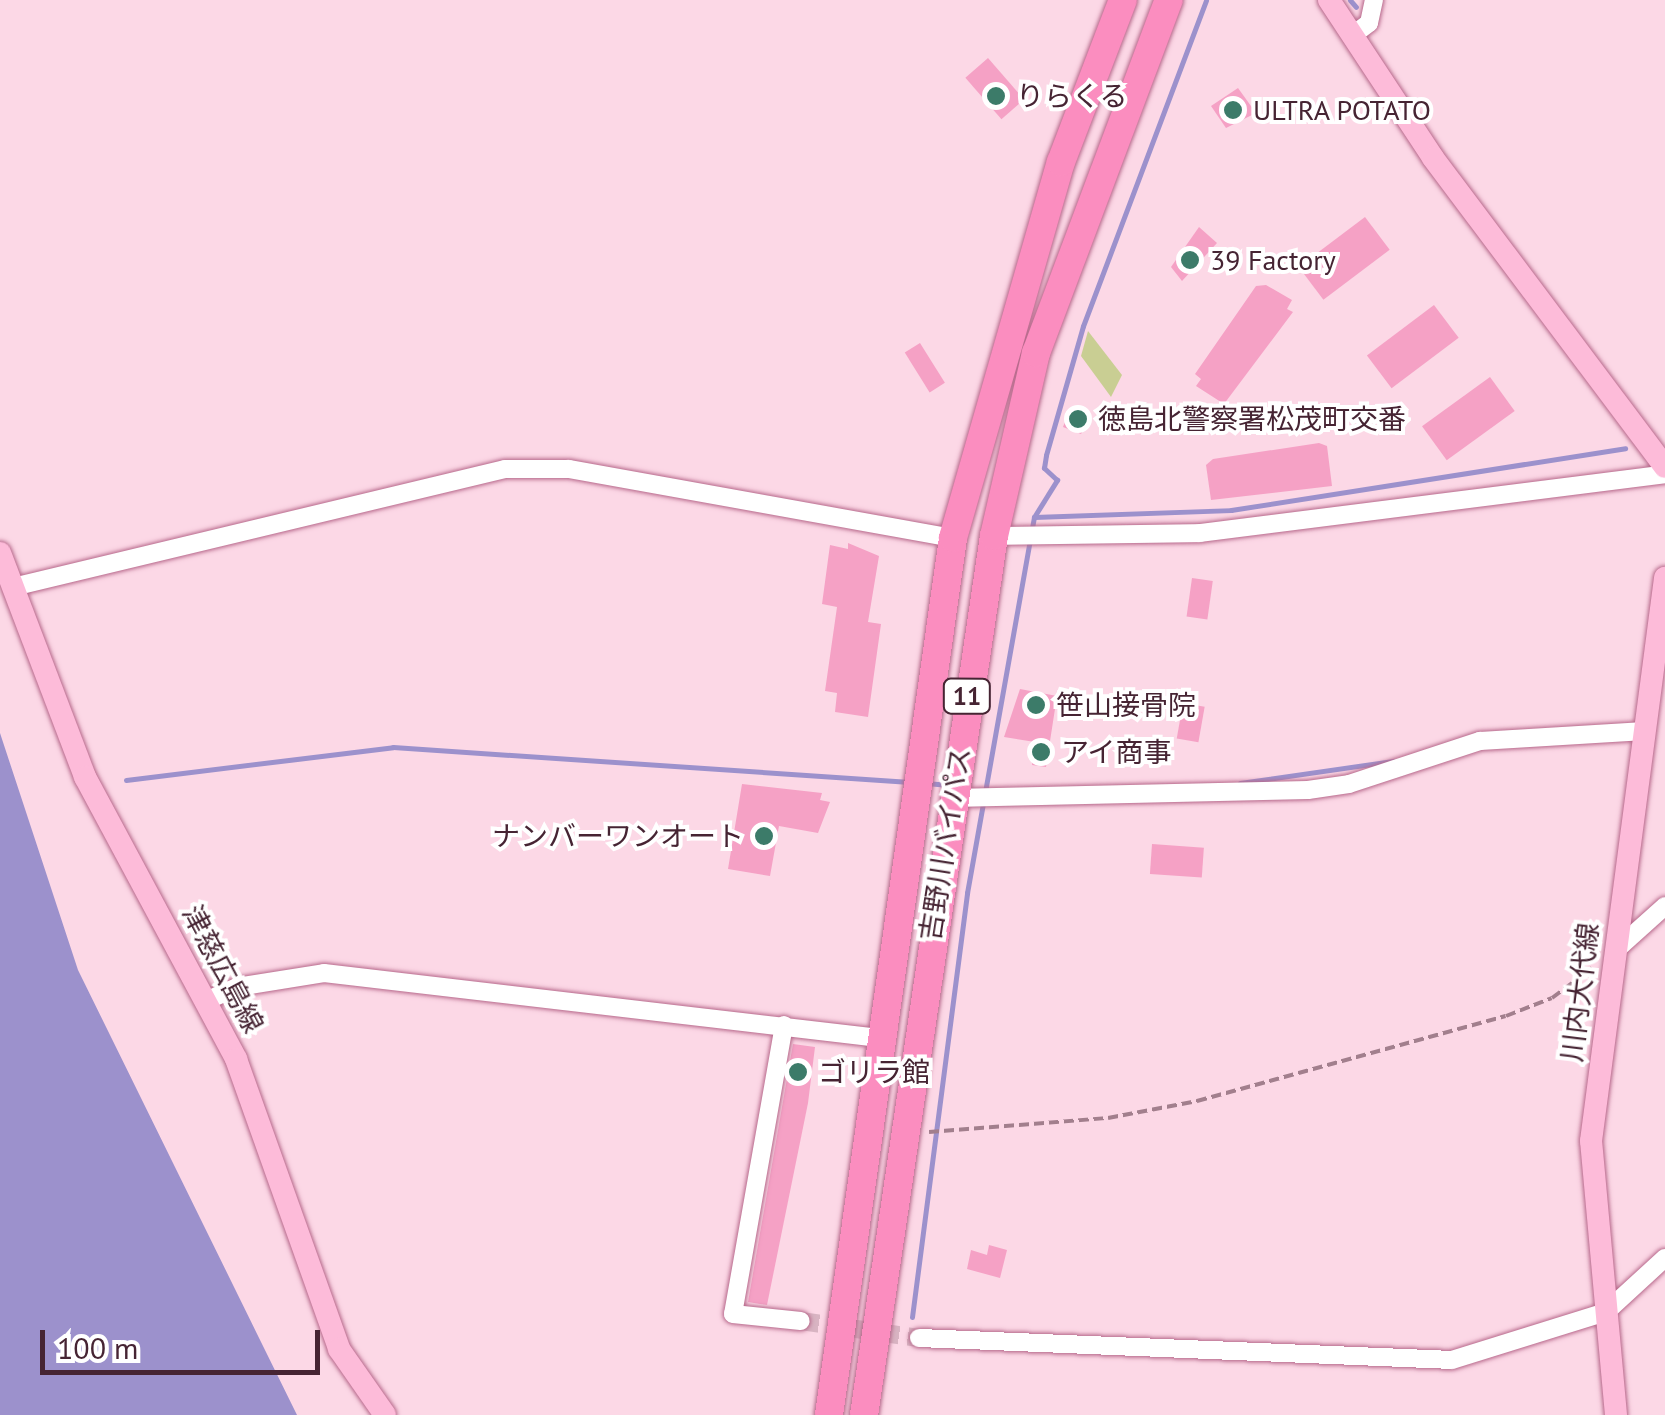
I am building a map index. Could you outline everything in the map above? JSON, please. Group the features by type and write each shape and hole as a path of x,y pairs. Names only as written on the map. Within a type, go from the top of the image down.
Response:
{"highway":[{"name":"吉野川バイパス","path":"829,1415 879,1038 953,538 1061,162 1123,0"},
{"name":"吉野川バイパス","path":"864,1415 952,798 994,536 1036,353 1168,0"}],"main road":[{"path":"1329,0 1433,158 1665,470"},
{"name":"津慈広島線","path":"0,553 85,777 236,1058 339,1349 385,1415"},
{"name":"川内大代線","path":"1616,1415 1591,1140 1665,578"}],"street":[{"path":"1353,35 1369,23 1374,0"},
{"path":"14,587 506,469 569,469 953,538"},
{"path":"994,536 1200,533 1665,470"},
{"path":"952,798 1308,790 1349,784 1480,741 1645,731"},
{"path":"1616,950 1665,906"},
{"path":"208,1000 237,987 324,973 879,1038"},
{"path":"784,1025 733,1314 801,1322"},
{"path":"920,1338 1452,1360 1606,1312 1665,1258"}],"path":[{"path":"904,1128 959,1133 1198,1101 1506,1016 1552,998 1616,950"}],"green space":[{"path":"1088,331 1122,375 1111,397 1081,356"}],"shaded area":[{"path":"0,733 78,970 297,1415 0,1415"}],"building":[{"path":"988,58 1024,100 1001,119 965,78"},
{"name":"ULTRA POTATO","path":"1238,88 1256,113 1226,128 1211,106"},
{"path":"1365,217 1390,250 1323,300 1299,267"},
{"name":"39 Factory","path":"1199,227 1217,243 1182,281 1171,267"},
{"path":"1266,285 1292,300 1287,309 1293,312 1224,404 1196,386 1201,379 1195,374 1256,286"},
{"path":"1434,305 1459,338 1392,388 1367,356"},
{"path":"920,343 945,383 930,392 905,353"},
{"path":"1490,377 1515,411 1447,460 1422,426"},
{"path":"1071,407 1090,418 1081,434 1063,427"},
{"path":"1319,443 1327,446 1332,486 1211,500 1206,465 1213,459"},
{"path":"848,543 879,556 868,622 881,624 868,717 835,712 837,693 825,691 837,607 822,604 830,545 848,549"},
{"path":"1192,578 1213,581 1207,620 1187,617"},
{"path":"1020,689 1057,696 1046,767 1032,765 1035,742 1004,737"},
{"path":"1183,703 1205,707 1198,742 1177,738"},
{"path":"742,784 822,793 820,800 830,802 818,833 779,826 770,876 728,869"},
{"path":"1152,844 1204,848 1202,878 1150,874"},
{"path":"793,1044 815,1047 808,1103 767,1305 748,1302"},
{"path":"989,1245 1007,1250 1000,1278 967,1269 971,1250 987,1255"}],"waterway":[{"path":"1034,517 1057,480 1044,468 1046,455 1083,326 1206,0"},
{"path":"1350,0 1356,7"},
{"path":"912,1317 967,893 1034,517 1231,510 1625,448"},
{"path":"126,780 393,747 910,782"},
{"path":"1240,783 1393,761"},
{"path":"926,783 949,785"}],"tunnel":[{"path":"801,1321 919,1338"}],"place":[{"name":"りらくる","path":"996,96"},
{"name":"ULTRA POTATO","path":"1233,110"},
{"name":"39 Factory","path":"1190,260"},
{"name":"徳島北警察署松茂町交番","path":"1078,419"},
{"name":"笹山接骨院","path":"1036,705"},
{"name":"アイ商事","path":"1041,752"},
{"name":"ナンバーワンオート","path":"764,836"},
{"name":"ゴリラ館","path":"798,1072"}]}
